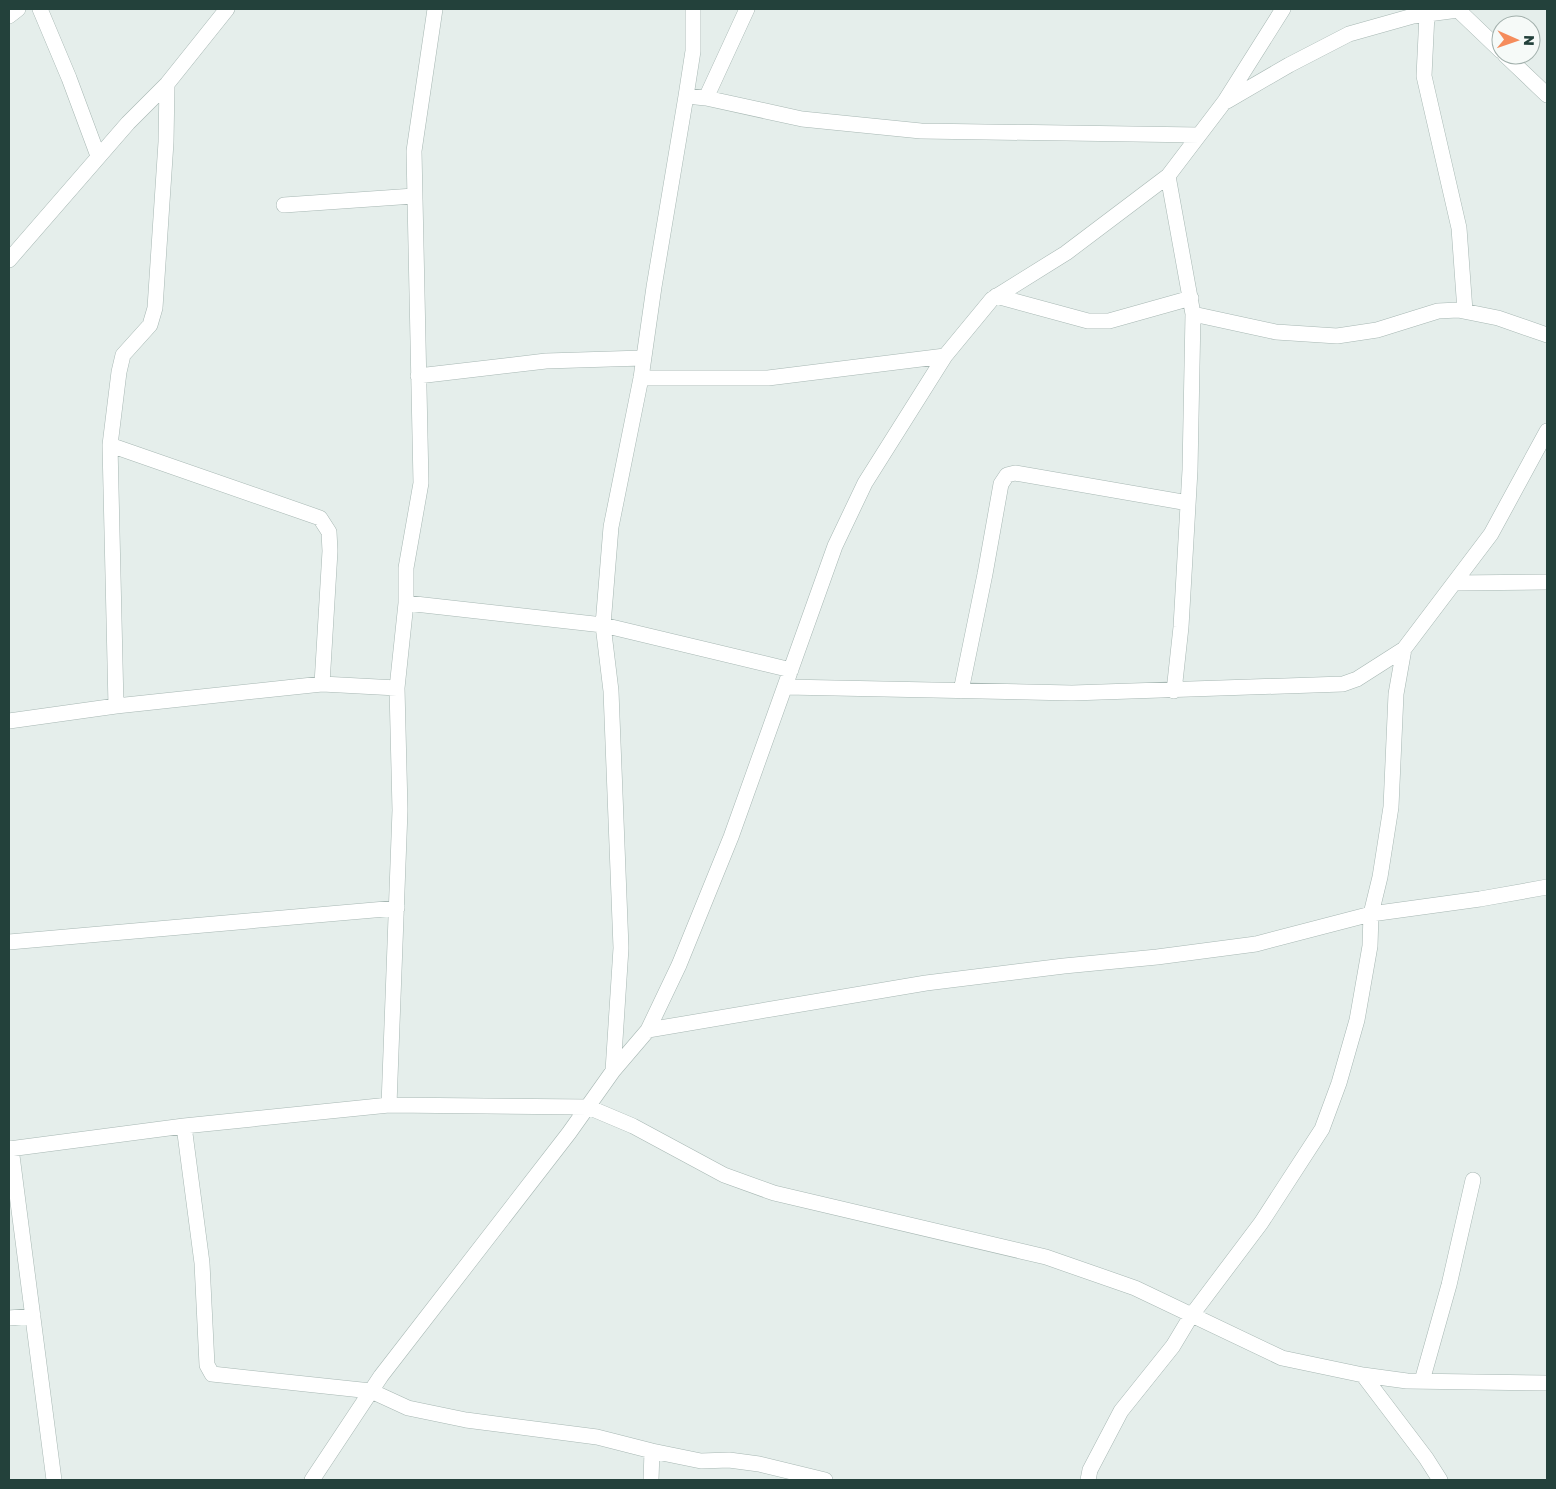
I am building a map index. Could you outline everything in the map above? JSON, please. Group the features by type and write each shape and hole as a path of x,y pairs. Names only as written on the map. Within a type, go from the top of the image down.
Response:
{"street":[{"path":"9,16 18,9"},
{"path":"40,9 70,78 98,156"},
{"path":"9,260 98,156 167,84 227,9"},
{"path":"388,1105 400,810 398,688 406,603 406,568 421,483 414,151 435,9"},
{"path":"613,1071 621,948 612,690 603,625 611,527 641,378 686,96 693,51 693,9"},
{"path":"706,98 747,9"},
{"path":"312,1480 382,1376 569,1133 613,1071 648,1030 679,965 731,837 835,546 865,483 945,356 992,299 1066,253 1168,176 1225,101 1283,9"},
{"path":"1225,101 1349,34 1412,16 1457,9 1491,41"},
{"path":"1427,14 1424,76 1459,228 1465,311"},
{"path":"1516,65 1547,95"},
{"path":"116,706 110,445 118,372 123,355 150,325 155,308 166,142 167,84"},
{"path":"686,96 706,98 802,119 921,131 1199,135"},
{"path":"1168,176 1193,314 1188,503 1181,627 1174,691"},
{"path":"284,205 414,196"},
{"path":"996,296 1088,321 1109,321 1191,298"},
{"path":"1193,314 1276,332 1337,336 1378,330 1438,311 1465,311 1498,318 1547,335"},
{"path":"641,378 768,378 945,356"},
{"path":"418,376 546,361 643,358"},
{"path":"786,687 1072,693 1343,684 1357,679 1404,649 1491,534 1547,431"},
{"path":"110,445 320,518 329,532 330,551 322,684"},
{"path":"961,691 1001,484 1007,475 1015,473 1188,503"},
{"path":"1454,583 1547,582"},
{"path":"406,603 603,625 791,670"},
{"path":"1088,1480 1090,1470 1121,1411 1173,1346 1191,1316 1261,1223 1322,1129 1339,1083 1357,1020 1370,946 1371,914 1380,877 1391,807 1396,694 1404,649"},
{"path":"9,721 116,706 322,684 398,688"},
{"path":"648,1030 926,983 1256,944 1371,914 1480,899 1547,886"},
{"path":"9,942 397,908"},
{"path":"54,1480 10,1148 184,1126 388,1105 588,1107 633,1126 724,1175 766,1190 1046,1257 1135,1288 1282,1358 1363,1375 1406,1381 1547,1383"},
{"path":"184,1126 202,1263 208,1370 212,1374 216,1376 371,1391 408,1408 466,1420 597,1437 700,1461 729,1460 759,1464 825,1480"},
{"path":"1422,1381 1449,1286 1473,1180"},
{"path":"9,1318 33,1316"},
{"path":"1363,1375 1426,1458 1440,1480"},
{"path":"651,1480 652,1451"}]}
